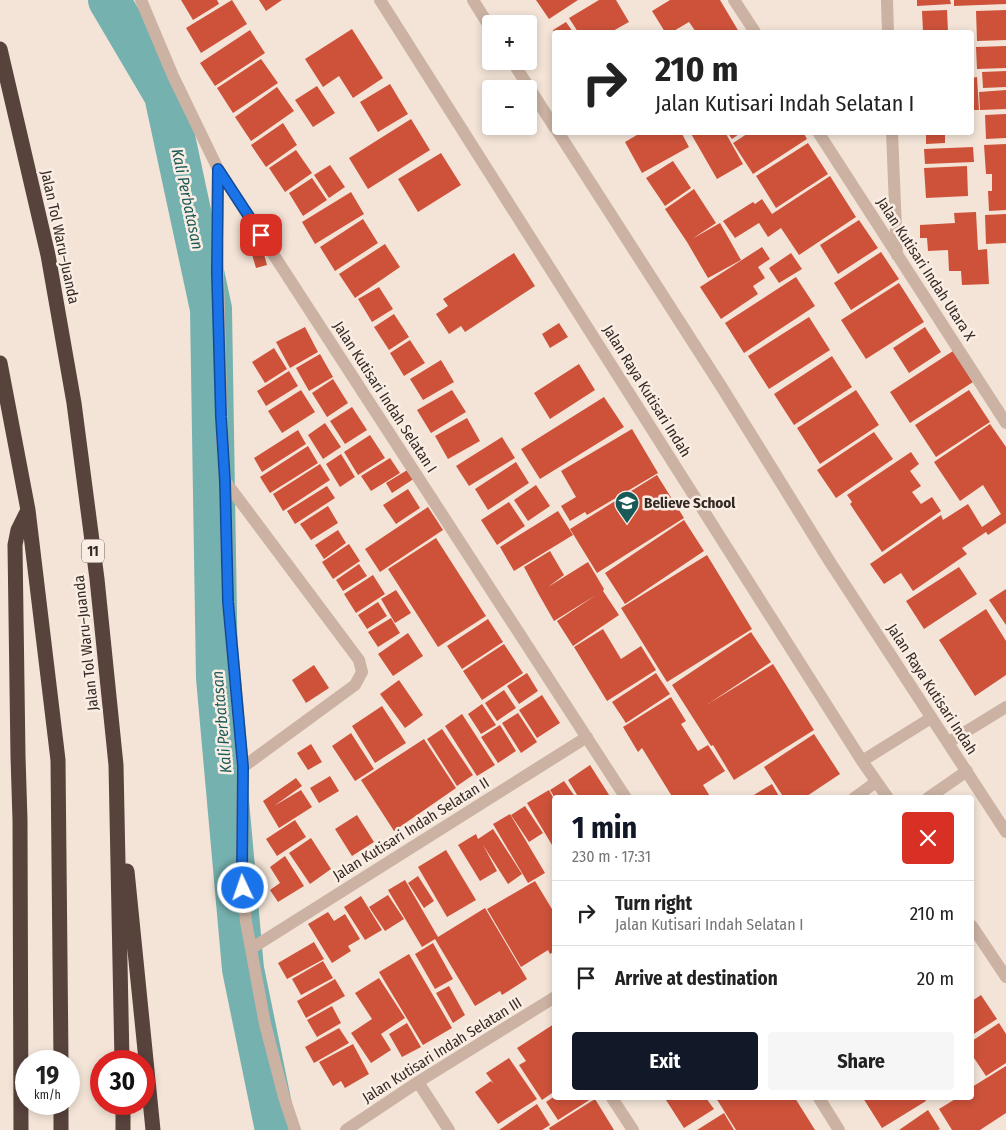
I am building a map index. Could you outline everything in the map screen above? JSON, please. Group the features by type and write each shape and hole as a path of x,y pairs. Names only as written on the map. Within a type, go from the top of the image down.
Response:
{"highway":[{"name":"Jalan Tol Waru–Juanda","path":"0,49 48,255 74,403 97,579 116,765 122,1050"},
{"path":"0,363 28,510 58,760 61,1050"},
{"path":"21,1130 20,820 15,545 18,530 28,510"},
{"path":"116,765 153,1130"},
{"path":"61,1115 62,1130"},
{"path":"123,1115 123,1130"}],"street":[{"name":"Jalan Kutisari Indah Selatan I","path":"141,0 173,76 218,169 624,795"},
{"name":"Jalan Raya Kutisari Indah","path":"380,0 862,761 886,795"},
{"path":"473,0 483,15"},
{"path":"734,0 753,30"},
{"path":"887,0 888,30"},
{"path":"518,70 552,123"},
{"name":"Jalan Raya Kutisari Indah","path":"560,135 721,386 830,562 1006,832"},
{"name":"Jalan Kutisari Indah Utara X","path":"820,135 1006,423"},
{"path":"892,135 897,255"},
{"path":"218,169 217,291 228,602 243,767 242,871 246,922 265,1024 284,1097 295,1130"},
{"path":"225,482 359,660 362,672 355,684 243,767"},
{"path":"948,742 1006,707"},
{"path":"862,761 931,718"},
{"name":"Jalan Kutisari Indah Selatan II","path":"252,948 587,737"},
{"path":"932,795 967,771"},
{"path":"858,795 876,782"},
{"path":"974,929 1006,978"},
{"name":"Jalan Kutisari Indah Selatan III","path":"346,1130 418,1082 552,1003"},
{"path":"418,1082 449,1130"},
{"path":"613,1100 633,1130"},
{"path":"820,1100 839,1130"}],"building":[{"path":"181,0 217,0 219,4 193,20"},
{"path":"232,0 247,24 201,53 186,28"},
{"path":"259,0 282,0 266,11"},
{"path":"536,0 578,0 549,19"},
{"path":"599,0 616,0 629,22 615,30 577,30 569,18"},
{"path":"670,0 720,0 738,30 695,30 689,22 675,30 664,30 652,11"},
{"path":"917,0 950,0 951,4 917,6"},
{"path":"954,0 1006,0 1006,4 954,6"},
{"path":"947,10 948,30 923,30 922,11"},
{"path":"1006,10 1006,40 977,41 976,11"},
{"path":"566,22 572,30 553,30"},
{"path":"352,29 383,78 353,98 339,76 323,87 305,59"},
{"path":"250,30 265,53 215,86 200,63"},
{"path":"1006,46 1006,68 977,69 976,47"},
{"path":"261,59 278,83 233,113 217,88"},
{"path":"1006,71 1006,87 983,88 982,72"},
{"path":"977,77 979,110 974,110 974,78"},
{"path":"390,84 408,114 378,132 360,102"},
{"path":"317,86 335,113 313,127 295,100"},
{"path":"277,87 294,111 251,141 235,117"},
{"path":"1006,90 1006,109 980,110 979,92"},
{"path":"1006,114 1006,138 986,139 985,115"},
{"path":"411,119 430,150 368,189 349,158"},
{"path":"283,123 297,145 266,167 251,145"},
{"path":"637,135 683,135 689,147 642,173 625,142"},
{"path":"692,135 727,135 743,164 717,179"},
{"path":"729,135 738,135 732,139"},
{"path":"745,135 805,135 807,139 753,174 733,143"},
{"path":"926,135 945,135 945,143 926,144"},
{"path":"808,143 828,174 776,208 756,176"},
{"path":"1006,144 1006,210 989,211 988,191 992,191 992,174 986,174 984,145"},
{"path":"973,147 974,162 925,164 924,149"},
{"path":"296,150 312,173 285,192 269,168"},
{"path":"441,153 461,185 418,212 398,179"},
{"path":"673,161 691,188 665,206 646,178"},
{"path":"330,165 345,187 329,198 314,175"},
{"path":"967,166 968,196 926,198 924,168"},
{"path":"830,176 856,217 799,255 781,228 768,237 759,223 735,238 723,221 753,202 755,204 762,199 772,214"},
{"path":"312,178 327,200 303,216 289,193"},
{"path":"694,189 716,223 692,239 720,223 741,260 708,278 665,209"},
{"path":"351,192 364,214 315,244 302,222"},
{"path":"976,212 978,250 987,249 989,284 962,285 961,271 949,271 948,250 928,251 927,238 920,238 920,225 955,223 954,213"},
{"path":"1006,214 1006,243 986,244 985,215"},
{"path":"363,219 378,243 335,271 320,247"},
{"path":"859,220 878,248 838,274 820,245"},
{"path":"385,244 400,267 355,298 339,274"},
{"path":"262,247 267,265 256,268 251,251"},
{"path":"762,247 770,259 758,267 765,278 753,286 758,294 721,319 700,287"},
{"path":"881,252 899,279 851,310 834,283"},
{"path":"514,253 535,286 465,332 461,326 449,334 436,314 448,306 443,299"},
{"path":"791,253 802,269 779,283 769,268"},
{"path":"796,277 815,306 744,353 725,323"},
{"path":"899,283 924,322 866,359 841,320"},
{"path":"379,287 393,309 372,322 358,299"},
{"path":"394,314 409,337 389,350 374,327"},
{"path":"809,317 830,350 769,389 748,356"},
{"path":"559,323 568,337 550,348 542,334"},
{"path":"305,327 318,352 290,368 276,342"},
{"path":"925,327 941,352 909,373 893,348"},
{"path":"410,340 425,363 404,376 390,353"},
{"path":"274,348 287,369 265,383 252,362"},
{"path":"953,351 973,382 910,423 890,392"},
{"path":"320,354 333,377 309,391 296,368"},
{"path":"832,356 852,387 794,425 774,394"},
{"path":"441,360 454,382 423,400 410,379"},
{"path":"579,364 595,390 550,419 534,393"},
{"path":"289,371 298,386 266,406 257,391"},
{"path":"333,379 348,403 327,417 312,393"},
{"path":"301,390 315,412 282,433 268,411"},
{"path":"452,390 466,412 431,433 417,410"},
{"path":"856,390 879,425 820,464 797,428"},
{"path":"969,390 990,422 936,457 915,425"},
{"path":"604,397 624,427 540,479 521,449"},
{"path":"352,407 367,430 345,444 330,421"},
{"path":"467,418 480,441 448,459 435,436"},
{"path":"325,423 341,447 323,459 308,435"},
{"path":"990,424 1006,447 1006,523 988,535 986,532 962,548 967,554 913,591 901,573 884,584 870,564 941,515 943,520 968,504 982,527 1001,514 983,485 960,501 934,462"},
{"path":"632,429 658,473 587,515 585,512 570,521 561,506 576,497 561,471"},
{"path":"298,430 306,444 262,472 254,458"},
{"path":"874,432 893,459 836,498 817,470"},
{"path":"370,435 385,458 358,475 344,452"},
{"path":"502,437 515,458 469,486 456,466"},
{"path":"308,446 318,463 270,493 260,477"},
{"path":"911,452 919,464 910,471 921,486 912,492 921,504 932,497 941,511 882,552 850,504 852,502 847,495"},
{"path":"341,454 355,477 340,487 326,464"},
{"path":"390,458 400,473 371,491 361,476"},
{"path":"516,462 529,483 488,510 475,489"},
{"path":"320,464 330,480 283,511 273,494"},
{"path":"409,469 415,478 392,493 386,483"},
{"name":"Believe School","path":"657,475 684,518 597,573 570,529"},
{"path":"536,485 550,506 528,521 514,500"},
{"path":"327,486 335,498 295,524 287,511"},
{"path":"408,489 420,508 396,524 383,505"},
{"path":"509,502 525,526 497,545 481,520"},
{"path":"328,506 338,523 311,540 300,524"},
{"path":"428,507 443,530 380,572 365,549"},
{"path":"558,511 573,535 514,571 500,547"},
{"path":"684,520 704,551 625,604 605,573"},
{"path":"338,530 346,543 324,559 315,545"},
{"path":"436,538 486,616 438,647 388,569"},
{"path":"349,544 360,561 333,579 322,562"},
{"path":"550,551 564,575 548,587 588,562 604,589 603,591 619,615 573,646 557,621 596,595 554,621 524,567"},
{"path":"707,555 752,629 667,682 621,608"},
{"path":"359,564 367,576 343,591 336,580"},
{"path":"959,567 977,594 924,629 906,601"},
{"path":"373,575 385,594 356,613 344,594"},
{"path":"1006,589 1006,625 989,600"},
{"path":"396,590 411,613 395,623 381,599"},
{"path":"378,602 387,616 367,629 358,615"},
{"path":"986,609 1006,641 1006,675 975,696 939,640"},
{"path":"391,618 400,633 378,647 368,632"},
{"path":"488,619 503,642 462,669 447,646"},
{"path":"603,629 621,659 641,646 656,670 607,701 574,647"},
{"path":"751,632 771,662 708,704 773,664 814,730 734,780 713,745 711,746 672,685"},
{"path":"408,633 423,656 393,676 378,654"},
{"path":"504,644 523,673 482,700 463,671"},
{"path":"314,665 329,688 306,703 292,680"},
{"path":"527,673 538,691 519,704 507,686"},
{"path":"656,673 670,694 626,723 612,702"},
{"path":"399,680 423,715 405,728 380,694"},
{"path":"504,690 516,708 497,721 485,703"},
{"path":"542,695 560,723 537,738 519,710"},
{"path":"671,697 686,721 681,724 698,751 708,745 725,771 703,785 709,795 671,795 642,748 638,752 623,727"},
{"path":"482,704 496,725 481,734 468,714"},
{"path":"382,706 406,743 375,763 352,726"},
{"path":"518,713 537,742 521,753 502,723"},
{"path":"462,714 495,765 477,776 445,726"},
{"path":"500,725 516,751 498,763 481,737"},
{"path":"442,729 473,775 457,786 427,739"},
{"path":"351,733 374,769 355,781 332,746"},
{"path":"814,734 840,774 808,795 782,795 764,767"},
{"path":"424,739 456,788 394,831 361,780"},
{"path":"311,744 322,762 308,770 297,753"},
{"path":"590,765 609,795 577,795 568,780"},
{"path":"330,776 339,791 319,803 310,788"},
{"path":"296,778 302,786 274,806 301,790 312,807 279,828 263,801"},
{"path":"564,781 574,795 553,795 550,790"},
{"path":"772,784 778,795 754,795"},
{"path":"549,790 552,796 552,845 527,803"},
{"path":"525,806 543,833 529,842 511,815"},
{"path":"510,814 545,873 528,883 493,824"},
{"path":"357,815 374,842 352,856 335,829"},
{"path":"295,820 306,837 277,856 266,839"},
{"path":"493,829 522,874 508,884 483,845 497,871 480,881 458,845 476,834 478,839"},
{"path":"311,838 331,869 310,884 289,853"},
{"path":"446,850 476,900 447,917 418,867"},
{"path":"285,856 304,886 278,902 270,890 280,883 270,867"},
{"path":"418,876 434,901 424,908 408,883"},
{"path":"405,880 438,937 485,908 527,979 502,995 500,991 475,1006 435,939 422,947 388,890"},
{"path":"535,881 552,909 552,953 550,954 548,950 521,967 487,909"},
{"path":"388,895 404,919 385,931 369,907"},
{"path":"361,896 382,930 365,940 344,907"},
{"path":"328,912 334,921 345,914 360,939 348,946 351,951 332,963 308,924"},
{"path":"314,942 324,959 287,979 278,963"},
{"path":"433,943 453,979 435,989 415,954"},
{"path":"409,954 452,1028 423,1045 379,972"},
{"path":"323,961 333,978 301,995 292,979"},
{"path":"379,978 405,1018 381,1034 391,1050 371,1063 351,1033 372,1019 355,993"},
{"path":"335,979 345,996 306,1018 297,1001"},
{"path":"449,986 465,1015 453,1023 436,993"},
{"path":"981,995 997,1019 974,1034 974,1000"},
{"path":"332,1006 341,1023 317,1037 307,1020"},
{"path":"407,1023 421,1047 402,1057 389,1034"},
{"path":"999,1023 1006,1034 1006,1063 986,1076 974,1058 974,1040"},
{"path":"552,1025 552,1093 542,1100 519,1065 526,1061 517,1048"},
{"path":"339,1028 349,1043 314,1063 305,1047"},
{"path":"353,1044 369,1074 345,1088 341,1081 333,1086 319,1062"},
{"path":"509,1058 537,1099 498,1124 475,1092 491,1081 494,1084 486,1073"},
{"path":"1006,1066 1006,1113 980,1130 952,1130 939,1109 954,1100 974,1100 974,1086"},
{"path":"552,1098 552,1100 589,1100 558,1120 546,1102"},
{"path":"596,1100 614,1130 550,1130 549,1128"},
{"path":"666,1100 707,1100 714,1109 684,1128"},
{"path":"717,1100 796,1100 815,1130 736,1130"},
{"path":"864,1100 926,1101 882,1128"},
{"path":"537,1104 550,1125 542,1130 499,1130"},
{"path":"928,1110 940,1129 899,1130"},
{"path":"724,1113 734,1130 697,1130"}],"waterway":[{"name":"Kali Perbatasan","path":"109,0 165,95 211,309 217,678 243,969 276,1130"}],"place":[{"name":"Believe School","path":"627,524"}],"route":[{"path":"243,888 243,767 228,602 222,435 217,273 218,169 261,235"}]}
